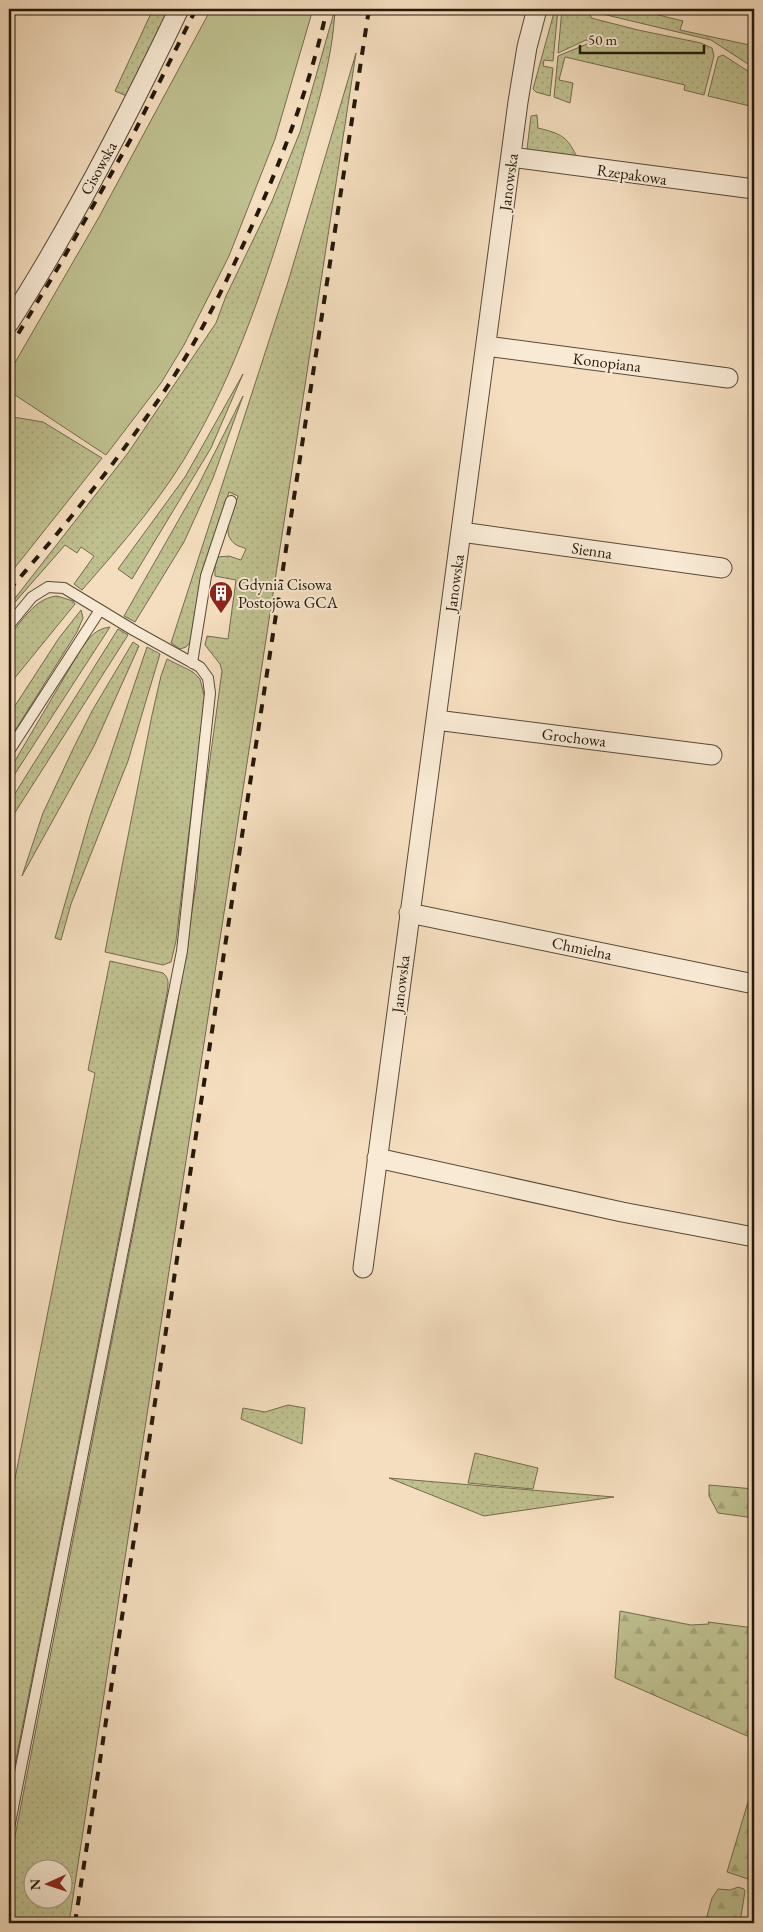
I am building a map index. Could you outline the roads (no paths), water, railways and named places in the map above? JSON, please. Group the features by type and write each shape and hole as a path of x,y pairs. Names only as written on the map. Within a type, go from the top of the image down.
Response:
{"street":[{"name":"Cisowska","path":"9,323 40,275 133,106 179,9"},
{"name":"Janowska","path":"363,1268 511,157 527,47 537,9"},
{"name":"Rzepakowa","path":"511,157 754,189"},
{"name":"Konopiana","path":"486,346 728,378"},
{"name":"Sienna","path":"461,532 722,568"},
{"name":"Grochowa","path":"436,720 712,755"},
{"name":"Chmielna","path":"409,913 754,984"},
{"path":"378,1158 585,1204 754,1237"}],"lane":[{"path":"192,663 206,576 231,501"},
{"path":"9,624 32,597 48,587 64,588 135,631 200,667 208,678 210,693 182,951 9,1828"},
{"path":"9,751 100,610"}],"railway":[{"path":"9,349 59,266 132,137 196,9"},
{"path":"9,590 72,516 112,464 151,411 197,338 237,258 277,167 310,73 327,9"},
{"path":"75,1923 369,9"}],"place":[{"name":"Gdynia Cisowa Postojowa GCA","path":"221,614"}]}
